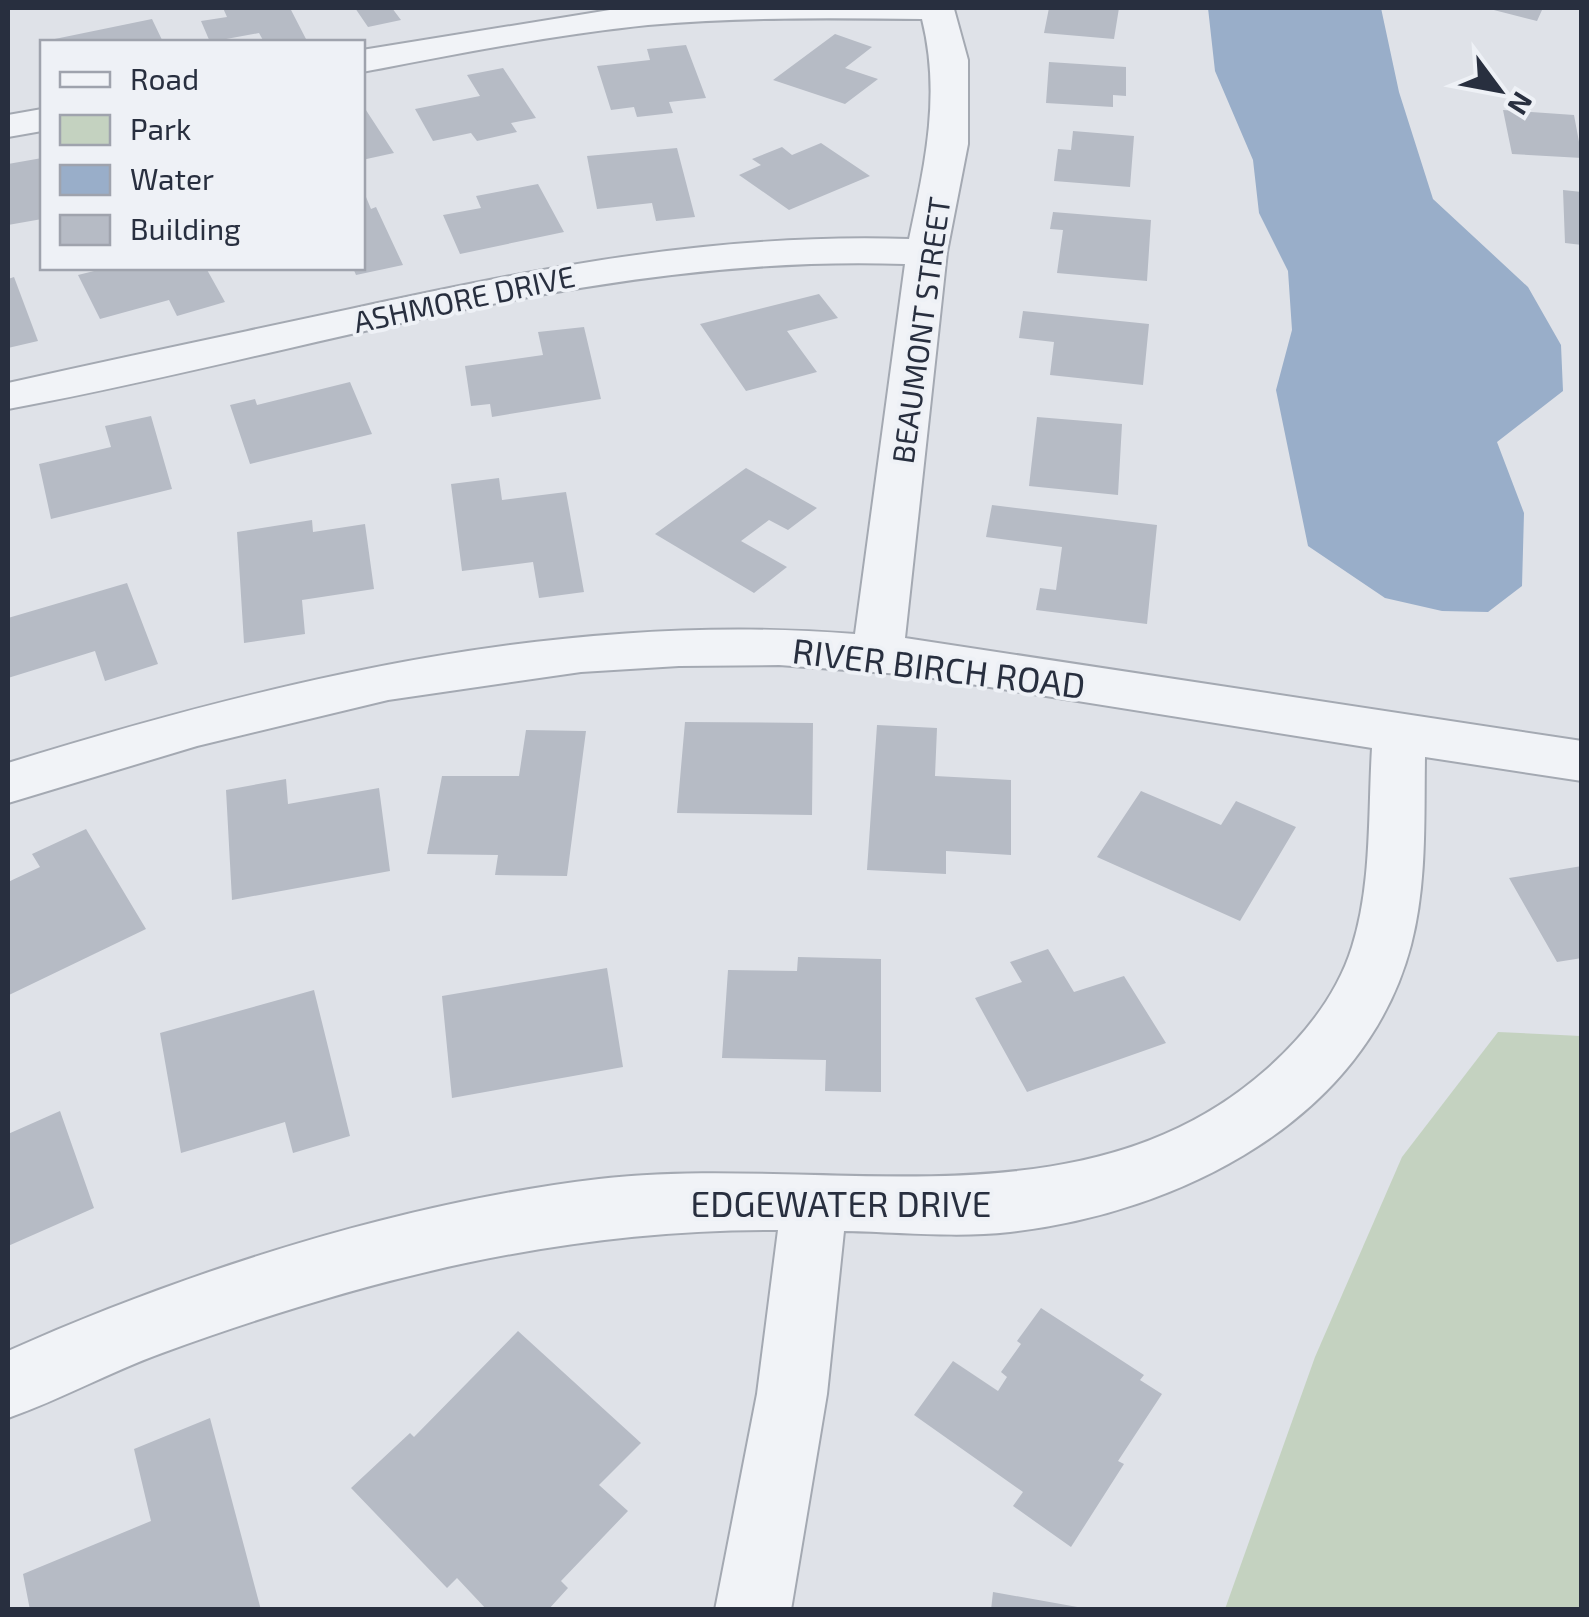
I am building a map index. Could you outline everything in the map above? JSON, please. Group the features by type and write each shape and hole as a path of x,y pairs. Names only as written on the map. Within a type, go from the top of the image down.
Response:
{"street":[{"path":"365,60 504,34 652,15 779,8 936,8"},
{"name":"BEAUMONT STREET","path":"878,653 927,252 949,144 950,60 936,8"},
{"path":"8,126 40,120"},
{"name":"ASHMORE DRIVE","path":"8,396 557,277 718,257 837,249 927,252"},
{"name":"RIVER BIRCH ROAD","path":"8,783 141,740 297,698 447,669 564,655 684,647 878,653 1582,761"},
{"name":"EDGEWATER DRIVE","path":"8,1385 178,1315 322,1268 463,1233 602,1208 728,1200 1008,1203 1086,1191 1159,1169 1235,1131 1295,1085 1342,1031 1374,972 1390,910 1399,734"},
{"path":"753,1610 792,1394 814,1202"}],"green space":[{"path":"1498,1032 1581,1036 1581,1609 1225,1609 1315,1357 1402,1157"}],"water":[{"path":"1208,8 1381,8 1399,92 1433,199 1528,287 1561,345 1563,391 1497,442 1524,513 1522,586 1488,612 1442,611 1385,598 1308,546 1276,390 1292,330 1288,271 1259,213 1253,160 1215,71"}],"building":[{"path":"223,8 290,8 306,39 263,40 259,33 209,40 201,21 227,17"},
{"path":"355,8 392,8 401,20 368,27"},
{"path":"1049,8 1119,8 1114,39 1044,33"},
{"path":"1486,8 1531,8 1542,10 1537,21"},
{"path":"152,19 162,40 50,40"},
{"path":"835,34 872,47 845,68 878,79 845,104 773,80"},
{"path":"686,45 706,98 669,102 673,113 637,117 634,107 611,110 597,66 650,60 647,49"},
{"path":"1049,62 1126,67 1126,96 1113,95 1113,107 1046,103"},
{"path":"503,68 536,118 511,123 517,132 477,141 471,133 433,141 415,109 480,96 467,75"},
{"path":"365,109 394,153 365,159"},
{"path":"1503,110 1574,115 1582,158 1512,154"},
{"path":"1073,131 1134,136 1130,187 1054,181 1058,149 1071,150"},
{"path":"821,143 870,176 789,210 739,175 761,165 752,159 782,147 792,155"},
{"path":"677,148 695,217 656,221 652,203 597,209 587,156"},
{"path":"40,158 40,219 8,225 8,164"},
{"path":"538,184 564,232 460,254 443,215 481,208 476,196"},
{"path":"1563,190 1582,192 1582,245 1565,243"},
{"path":"365,197 371,209 376,207 403,265 356,275 354,270 365,270"},
{"path":"1053,212 1151,220 1147,281 1057,273 1063,230 1050,229"},
{"path":"98,270 207,270 225,302 177,316 169,300 100,319 78,275"},
{"path":"14,277 38,341 8,348 8,279"},
{"path":"819,294 838,318 787,331 817,372 746,391 700,324"},
{"path":"1023,311 1149,324 1143,385 1050,375 1054,342 1019,338"},
{"path":"584,327 601,399 492,417 490,404 471,406 465,366 543,355 538,332"},
{"path":"350,382 372,434 250,464 230,405 255,399 257,405"},
{"path":"151,416 172,489 51,519 39,464 111,447 105,426"},
{"path":"1037,417 1122,424 1118,495 1029,486"},
{"path":"746,468 817,508 788,530 769,520 741,541 787,567 754,593 655,534"},
{"path":"499,478 502,500 566,492 584,592 539,598 533,562 462,571 451,484"},
{"path":"992,505 1157,525 1147,624 1036,610 1040,588 1056,590 1062,547 986,537"},
{"path":"312,520 313,532 365,524 374,589 302,600 305,634 244,643 237,532"},
{"path":"127,583 158,664 105,681 95,651 8,678 8,618"},
{"path":"685,722 813,723 812,815 677,813"},
{"path":"877,725 937,728 935,776 1011,780 1011,855 946,851 946,874 867,870"},
{"path":"526,730 586,731 567,876 495,875 498,855 427,854 442,776 519,776"},
{"path":"286,779 288,804 379,788 390,871 232,900 226,790"},
{"path":"1141,791 1221,825 1236,801 1296,827 1240,921 1097,857"},
{"path":"86,829 146,929 9,995 8,882 40,867 32,854"},
{"path":"1582,866 1582,958 1557,962 1509,878"},
{"path":"1048,949 1074,992 1124,976 1166,1043 1027,1092 975,998 1022,982 1010,962"},
{"path":"798,957 881,959 881,1092 825,1091 826,1060 722,1058 728,970 797,971"},
{"path":"607,968 623,1067 452,1098 442,996"},
{"path":"314,990 350,1136 293,1153 285,1122 181,1153 160,1033"},
{"path":"60,1111 94,1208 8,1246 8,1134"},
{"path":"1041,1308 1144,1375 1140,1380 1162,1394 1118,1461 1124,1464 1071,1547 1013,1506 1023,1492 914,1415 953,1361 998,1391 1007,1377 1001,1372 1021,1344 1017,1341"},
{"path":"518,1331 641,1443 599,1485 628,1511 561,1581 568,1588 548,1610 487,1610 457,1578 447,1588 351,1488 410,1433 414,1437"},
{"path":"210,1418 261,1610 30,1610 23,1574 151,1521 134,1449"},
{"path":"993,1592 1083,1608 1083,1610 991,1610"}]}
